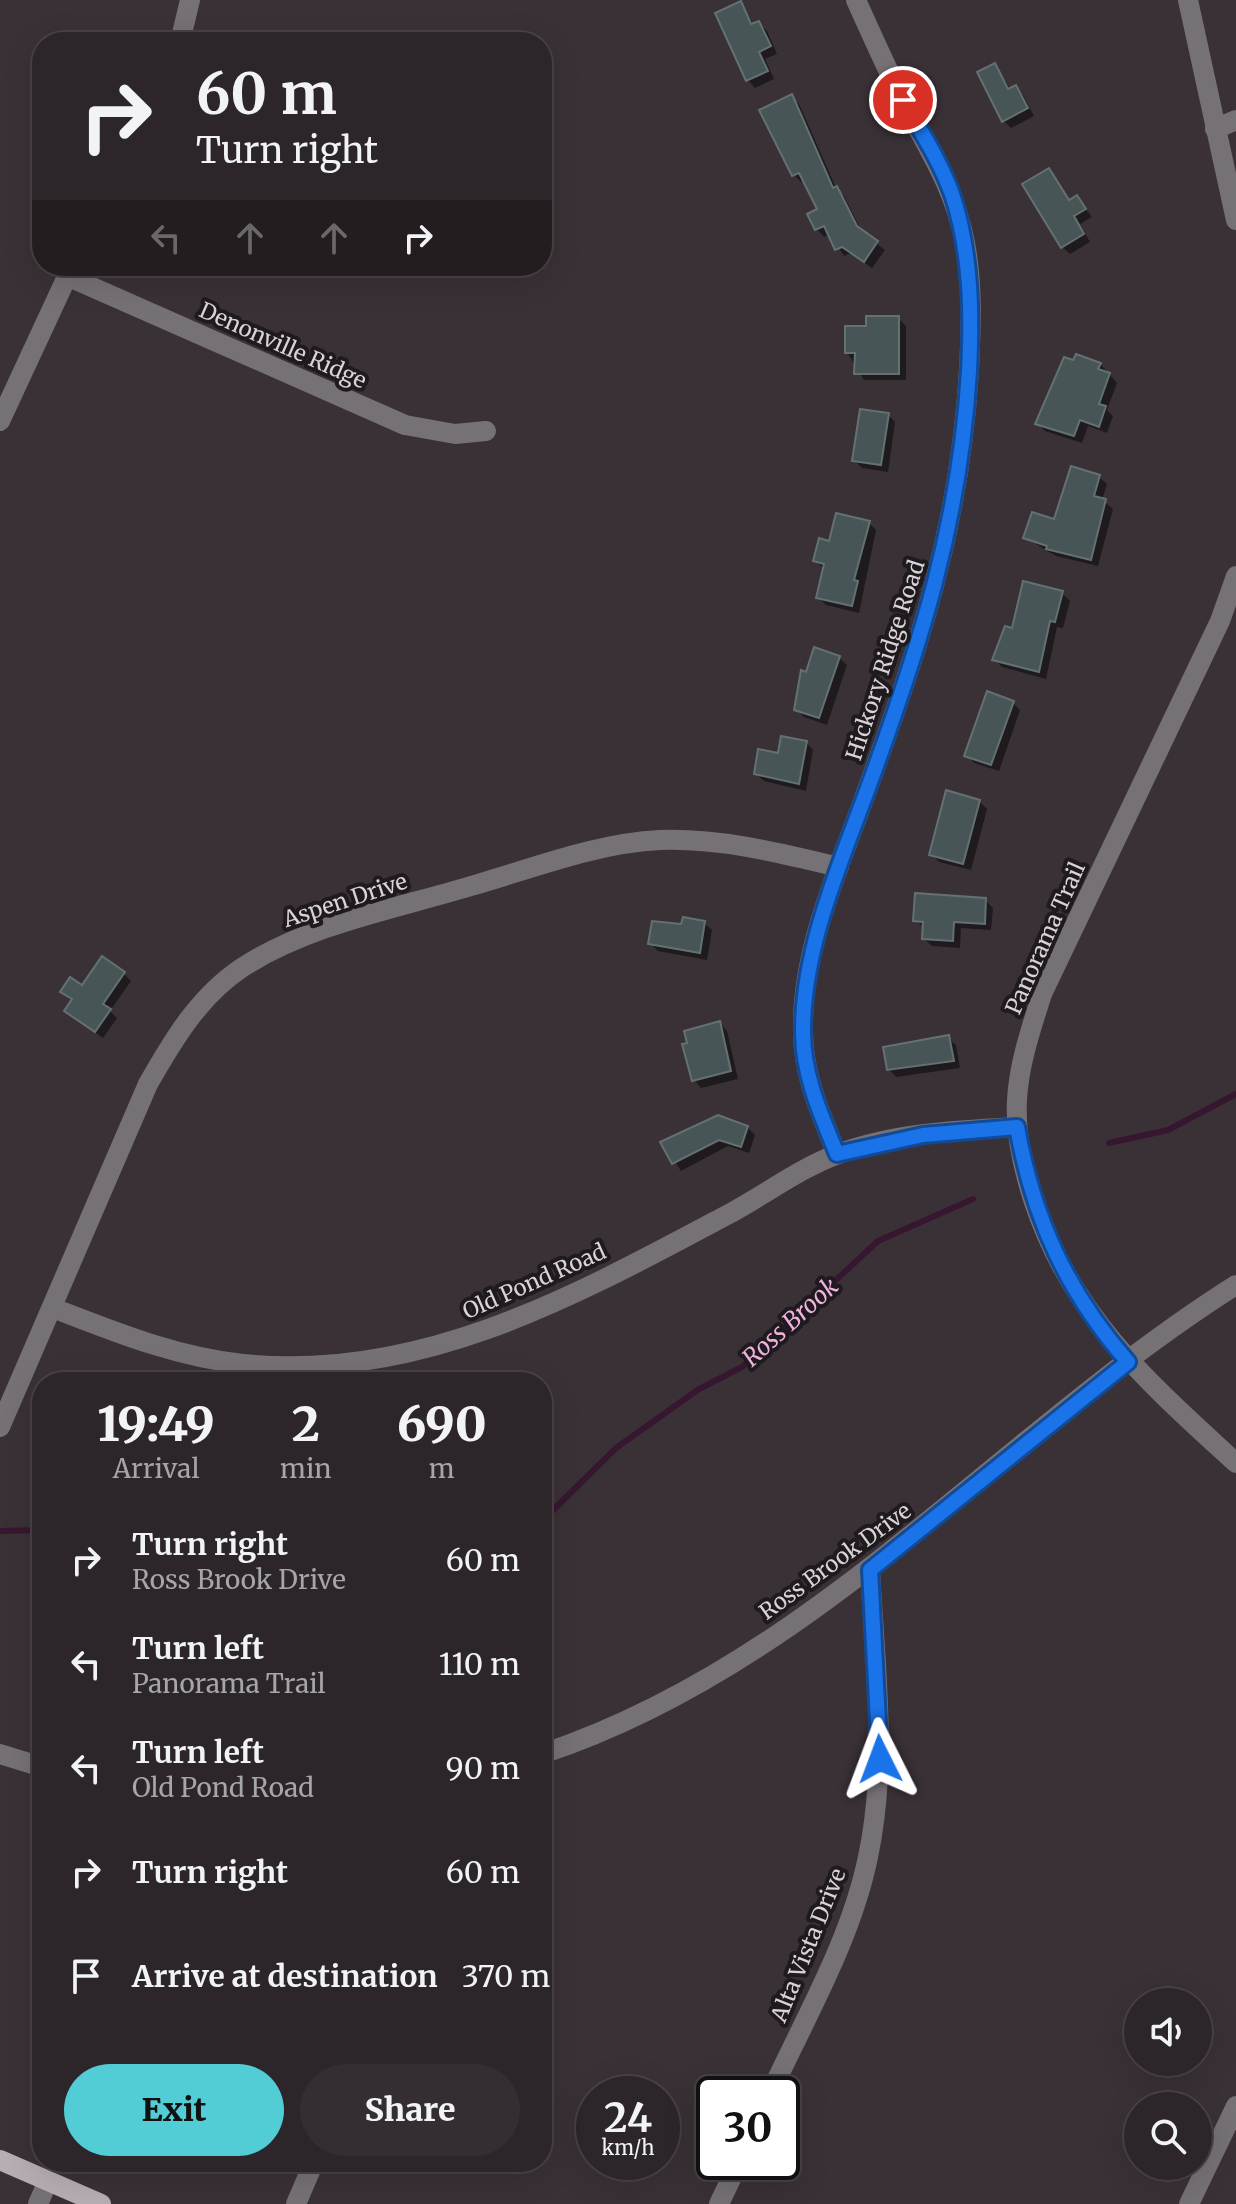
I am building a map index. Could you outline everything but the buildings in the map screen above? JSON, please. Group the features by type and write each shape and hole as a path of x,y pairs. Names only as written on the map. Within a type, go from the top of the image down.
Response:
{"main road":[{"path":"0,2160 101,2204"}],"street":[{"path":"182,32 190,0"},
{"name":"Hickory Ridge Road","path":"837,1154 816,1102 803,1035 808,980 839,867 923,633 944,558 961,459 971,295 965,243 953,197 937,159 903,100 856,0"},
{"path":"1188,0 1236,220"},
{"path":"1215,129 1236,120"},
{"path":"0,421 67,276"},
{"name":"Denonville Ridge","path":"80,276 405,425 455,434 486,431"},
{"name":"Panorama Trail","path":"1236,576 1220,621 1042,994 1025,1046 1017,1127 1029,1187 1050,1245 1084,1306 1128,1362 1236,1463"},
{"name":"Aspen Drive","path":"0,1427 148,1084 176,1034 196,1008 242,968 310,934 561,860 632,844 657,840 731,844 839,867"},
{"name":"Old Pond Road","path":"53,1308 139,1342 242,1364 314,1367 416,1354 508,1323 680,1240 837,1154 923,1135 1017,1127"},
{"name":"Ross Brook Drive","path":"552,1750 600,1733 665,1702 731,1663 870,1570 1175,1323 1236,1285"},
{"name":"Alta Vista Drive","path":"778,2076 840,1943 868,1859 880,1759 870,1570"},
{"path":"0,1754 32,1764"},
{"path":"1189,2204 1236,2106"},
{"path":"296,2204 310,2172"},
{"path":"719,2204 730,2180"},
{"path":"38,2204 48,2181"}],"waterway":[{"name":"Ross Brook","path":"1109,1143 1168,1130 1236,1094"},
{"name":"Ross Brook","path":"552,1511 616,1448 699,1389 742,1367 878,1241 973,1199"},
{"name":"Ross Brook","path":"0,1531 32,1530"}],"route":[{"path":"880,1759 870,1570 1128,1362 1084,1306 1050,1245 1029,1187 1017,1127 923,1135 837,1154 816,1102 808,1071 803,1035 808,980 839,867 928,619 944,558 961,459 971,295 965,243 953,197 937,159 903,100"}]}
